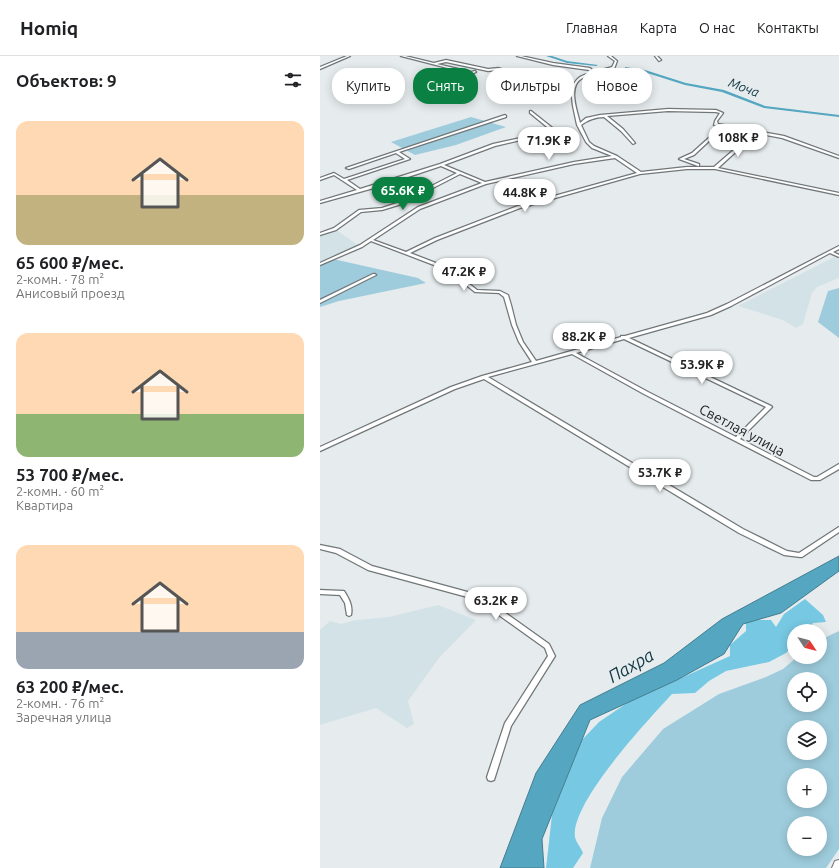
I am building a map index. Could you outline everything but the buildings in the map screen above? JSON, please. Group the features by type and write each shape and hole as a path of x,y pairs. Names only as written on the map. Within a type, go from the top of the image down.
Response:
{"street":[{"path":"320,68 349,56"},
{"path":"402,56 450,68"},
{"path":"518,56 582,69"},
{"path":"609,56 616,61 613,68"},
{"path":"656,56 660,60"},
{"path":"434,64 446,61 486,70"},
{"path":"574,86 578,79 582,77"},
{"path":"574,104 579,125 592,147 616,157 640,173"},
{"path":"579,125 589,118 605,116 668,110 716,111 722,113 716,121 716,125 783,137 839,157"},
{"path":"320,202 380,185 441,165 494,145 554,131 531,112"},
{"path":"348,168 506,116"},
{"path":"605,116 622,130 633,143"},
{"path":"707,168 681,159 693,154 724,126"},
{"path":"715,168 751,136"},
{"path":"344,180 408,159 396,152"},
{"path":"320,264 371,240 419,208 485,183 575,163 616,157"},
{"path":"441,165 485,183"},
{"path":"408,253 436,239 519,207 640,173 687,168 715,168 839,194"},
{"path":"320,234 335,229 360,211 382,209 401,203 460,173"},
{"path":"320,178 334,174 359,190"},
{"path":"371,240 448,269 476,291 500,292 506,296 514,325 521,342 534,362"},
{"path":"320,449 453,388 484,376 709,314 839,247"},
{"path":"830,252 839,256"},
{"path":"320,302 374,275"},
{"path":"623,337 769,407 736,440"},
{"name":"Светлая улица","path":"572,352 646,393 813,479 818,479 839,466"},
{"path":"484,376 741,531 786,553 800,555 839,528"},
{"path":"320,547 338,551 370,568 473,596 491,606 547,646 552,656 508,725 491,777"},
{"path":"320,592 342,593 348,603 349,613"}],"shaded area":[{"path":"471,117 506,127 456,145 415,155 391,142"},
{"path":"335,229 358,245 320,263 320,235"},
{"path":"834,257 839,259 839,278 817,287 812,293 803,324 796,328 783,320 738,306"},
{"path":"333,259 418,278 426,283 339,301 320,307 320,265"},
{"path":"839,288 839,338 818,322 828,291"},
{"path":"839,556 839,571 781,613 743,624 724,654 677,680 590,720 542,839 544,868 500,868 536,773 580,705 664,663 722,619"},
{"path":"805,599 823,615 826,622 812,624 787,624 786,653 769,662 726,671 709,681 695,693 672,694 646,722 613,762 597,783 585,804 577,822 575,837 583,853 573,868 546,868 552,815 581,741 599,722 630,701 730,656 730,645 746,631 746,623 757,620 771,620 776,627 784,614"},
{"path":"438,605 476,620 439,658 408,701 414,724 407,728 376,708 320,725 320,630 330,621 341,624 356,620 389,617"},
{"path":"839,631 839,849 826,868 590,868 602,818 622,777 663,729 719,694 766,677 783,669 789,664 827,664 827,637"}],"waterway":[{"name":"Моча","path":"548,56 567,62 596,65"},
{"name":"Моча","path":"652,73 685,84 723,91 764,107 839,116"}],"water label":[{"name":"Пахра","path":"631,666"}]}
